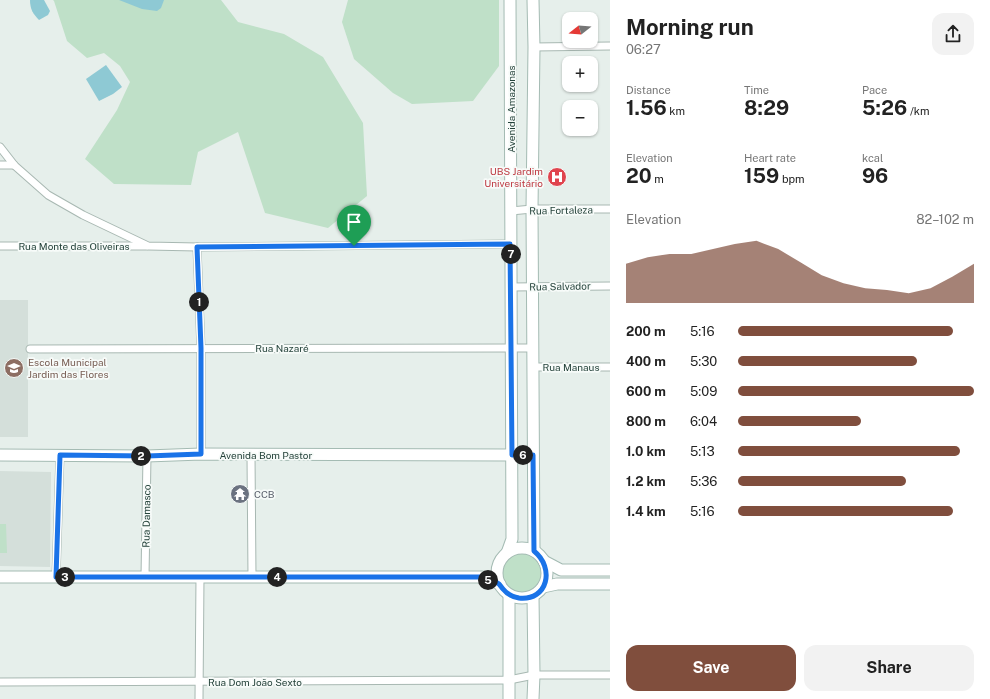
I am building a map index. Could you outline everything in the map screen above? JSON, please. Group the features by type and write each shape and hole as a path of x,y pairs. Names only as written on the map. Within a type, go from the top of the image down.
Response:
{"street":[{"name":"Avenida Amazonas","path":"507,553 512,539 510,0"},
{"path":"533,0 534,47 532,209 534,551"},
{"path":"534,47 610,46"},
{"path":"0,146 14,165 48,194 83,216 148,246"},
{"path":"0,165 14,165"},
{"name":"Rua Fortaleza","path":"511,211 532,209 610,209"},
{"name":"Rua Monte das Oliveiras","path":"0,246 197,247 510,244"},
{"path":"197,247 201,348 201,454"},
{"name":"Rua Salvador","path":"511,287 610,286"},
{"name":"Rua Nazaré","path":"30,349 533,348"},
{"name":"Rua Manaus","path":"533,367 610,367"},
{"name":"Avenida Bom Pastor","path":"0,456 147,456 201,454 533,455"},
{"path":"56,577 60,455"},
{"path":"251,455 252,577"},
{"name":"Rua Damasco","path":"145,577 147,456"},
{"path":"544,561 547,574 543,587 533,596 517,598 509,595 502,589 497,573 498,565 507,553 520,548 534,551 544,561 561,570 610,570"},
{"path":"482,577 498,565"},
{"path":"0,577 482,577 500,584"},
{"path":"199,699 200,577"},
{"path":"543,587 557,584 610,584"},
{"path":"509,595 509,699"},
{"path":"533,596 533,699"},
{"name":"Rua Dom João Sexto","path":"0,682 509,680 534,675 610,675"}],"shaded area":[{"name":"Escola Municipal Jardim das Flores","path":"0,300 28,300 28,437 0,437"},
{"path":"0,471 51,472 50,567 0,566"}],"green space":[{"path":"53,0 221,0 238,22 284,34 323,57 363,123 367,196 328,228 265,213 238,132 198,152 191,185 114,184 85,159 117,110 130,82 120,66 104,53 87,58 67,41"},
{"path":"348,0 499,0 499,66 473,101 412,104 393,93 354,59 342,22"},
{"path":"0,524 6,524 7,553 0,553"},
{"path":"521,552 533,556 539,562 543,574 539,586 533,592 521,596 509,592 503,586 499,574 503,562 509,556"}],"water":[{"path":"30,0 44,0 50,11 48,15 39,20 32,11"},
{"path":"119,0 164,0 161,8 157,11 142,9"},
{"path":"106,65 122,87 113,94 99,101 86,79"}],"place":[{"name":"UBS Jardim Universitário","path":"557,177"},
{"name":"Escola Municipal Jardim das Flores","path":"14,368"},
{"name":"CCB","path":"240,494"}],"route":[{"path":"510,244 512,455 533,455 534,551 544,561 546,567 547,574 543,587 533,596 517,598 509,595 502,589 500,584 482,577 56,577 60,455 147,456 201,454 201,348 197,247 354,246 510,244"}]}
